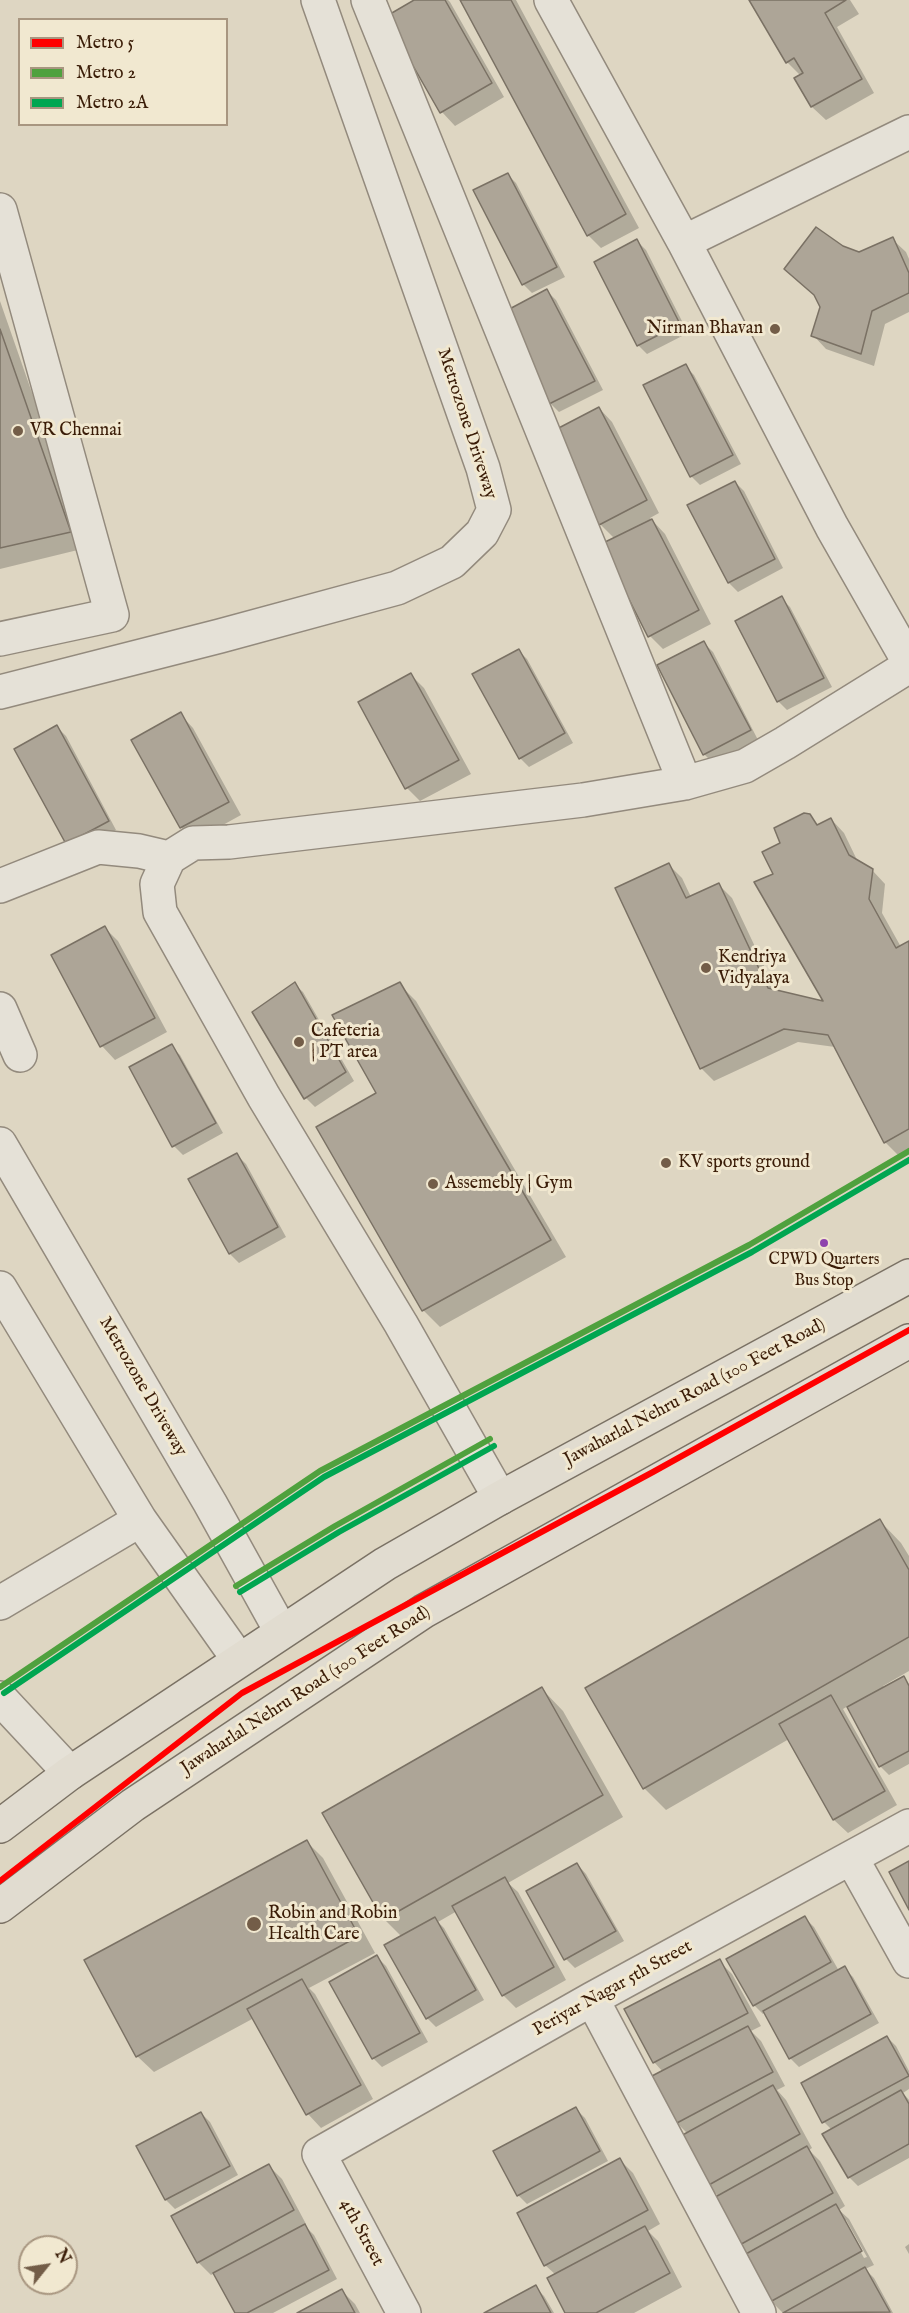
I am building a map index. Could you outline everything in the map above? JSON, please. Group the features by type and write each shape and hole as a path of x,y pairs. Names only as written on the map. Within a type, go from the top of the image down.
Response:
{"main road":[{"name":"Jawaharlal Nehru Road (100 Feet Road)","path":"0,1826 70,1773 385,1564 500,1498 909,1276"},
{"name":"Jawaharlal Nehru Road (100 Feet Road)","path":"0,1906 133,1805 424,1611 909,1341"}],"street":[{"name":"Metrozone Driveway","path":"0,692 397,588 452,562 482,533 494,510 483,468 318,0"},
{"path":"368,0 685,783"},
{"path":"500,1498 401,1324 264,1097 160,912 157,884 168,858 193,843 229,842 583,800 685,783 745,766 909,664 832,527 684,242 551,0"},
{"path":"684,242 909,132"},
{"path":"0,210 112,615 0,639"},
{"path":"0,886 98,847 139,851 168,858"},
{"path":"0,1010 20,1055"},
{"name":"Metrozone Driveway","path":"0,1144 210,1503 281,1631"},
{"path":"0,1288 140,1520 239,1660"},
{"path":"0,1603 140,1520"},
{"path":"0,1698 70,1773"},
{"name":"Periyar Nagar 5th Street","path":"319,2154 592,1999 909,1826"},
{"path":"852,1859 909,1961"},
{"path":"592,1999 759,2313"},
{"name":"4th Street","path":"319,2154 404,2313"}],"building":[{"path":"414,0 445,0 492,83 440,113 385,17"},
{"path":"460,0 511,0 626,214 587,236"},
{"path":"749,0 846,0 825,13 862,79 811,107 794,78 803,73 794,58 786,63"},
{"path":"508,173 557,267 522,285 473,190"},
{"path":"816,227 843,246 859,252 893,237 909,273 909,293 872,311 861,354 811,336 820,307 814,295 784,269"},
{"path":"637,239 680,324 637,346 594,262"},
{"path":"547,289 595,381 549,404 502,313"},
{"name":"VR Chennai","path":"0,329 71,532 0,548"},
{"path":"686,364 733,455 690,477 643,385"},
{"path":"599,407 647,500 599,525 551,432"},
{"path":"735,481 775,559 728,583 687,505"},
{"path":"652,519 699,610 648,637 601,544"},
{"path":"782,596 824,678 777,702 735,621"},
{"path":"704,641 751,730 703,755 657,665"},
{"path":"519,649 565,733 519,759 472,674"},
{"path":"411,673 459,760 405,789 358,702"},
{"path":"181,712 229,802 180,828 131,740"},
{"path":"57,725 109,821 66,844 14,749"},
{"name":"Kendriya Vidyalaya","path":"804,813 810,814 817,825 831,818 849,855 873,869 869,899 896,948 909,941 909,1129 884,1143 828,1035 784,1029 700,1069 615,888 669,863 686,898 719,883 768,988 823,1001 754,882 773,874 762,852 780,843 774,828"},
{"path":"105,926 155,1018 100,1047 51,955"},
{"name":"Cafeteria | PT area","path":"295,982 346,1072 304,1099 252,1012"},
{"name":"Assemebly | Gym","path":"400,982 551,1240 422,1311 316,1127 376,1093 332,1015"},
{"path":"172,1044 216,1123 172,1147 129,1067"},
{"path":"237,1153 278,1227 229,1254 188,1179"},
{"path":"880,1519 909,1570 909,1637 643,1789 585,1688"},
{"path":"904,1676 909,1686 909,1751 879,1767 847,1707"},
{"path":"542,1687 603,1795 383,1920 322,1813"},
{"path":"831,1695 885,1791 833,1820 779,1724"},
{"path":"307,1840 359,1936 136,2057 84,1960"},
{"path":"909,1861 909,1910 889,1872"},
{"path":"577,1863 616,1931 564,1960 526,1891"},
{"path":"505,1877 554,1967 502,1996 452,1906"},
{"path":"805,1916 831,1962 753,2006 726,1959"},
{"path":"435,1917 476,1990 426,2019 384,1945"},
{"path":"377,1955 420,2033 372,2059 329,1982"},
{"path":"720,1959 748,2013 653,2063 624,2009"},
{"path":"845,1966 871,2014 789,2059 763,2011"},
{"path":"302,1979 361,2085 306,2115 247,2009"},
{"path":"748,2026 773,2072 675,2124 650,2077"},
{"path":"887,2036 909,2076 822,2123 801,2083"},
{"path":"773,2085 800,2134 707,2186 679,2137"},
{"path":"901,2090 909,2104 909,2144 848,2178 822,2134"},
{"path":"576,2107 600,2151 517,2196 493,2151"},
{"path":"201,2112 230,2166 165,2200 136,2146"},
{"path":"807,2146 833,2193 736,2247 710,2200"},
{"path":"620,2158 648,2210 544,2266 517,2213"},
{"path":"269,2164 294,2210 197,2263 171,2216"},
{"path":"836,2204 862,2251 770,2302 744,2255"},
{"path":"305,2224 329,2270 247,2313 235,2313 213,2273"},
{"path":"645,2226 670,2273 596,2313 565,2313 547,2278"},
{"path":"865,2267 890,2312 783,2313"},
{"path":"536,2285 551,2313 484,2313"},
{"path":"342,2289 355,2313 297,2313"}],"metro line":[{"name":"2","path":"0,1687 320,1471 749,1245 909,1151"},
{"name":"2A","path":"4,1693 324,1477 752,1252 909,1160"},
{"name":"5","path":"0,1881 242,1693 653,1472 909,1330"},
{"name":"2","path":"236,1586 335,1526 490,1439"},
{"name":"2A","path":"240,1592 339,1532 494,1446"}],"place":[{"name":"Nirman Bhavan","path":"775,329"},
{"name":"VR Chennai","path":"18,431"},
{"name":"Kendriya Vidyalaya","path":"706,968"},
{"name":"Cafeteria | PT area","path":"299,1042"},
{"name":"KV sports ground","path":"666,1163"},
{"name":"Assemebly | Gym","path":"433,1184"},
{"name":"CPWD Quarters Bus Stop","path":"824,1243"},
{"name":"Robin and Robin Health Care","path":"254,1924"}]}
